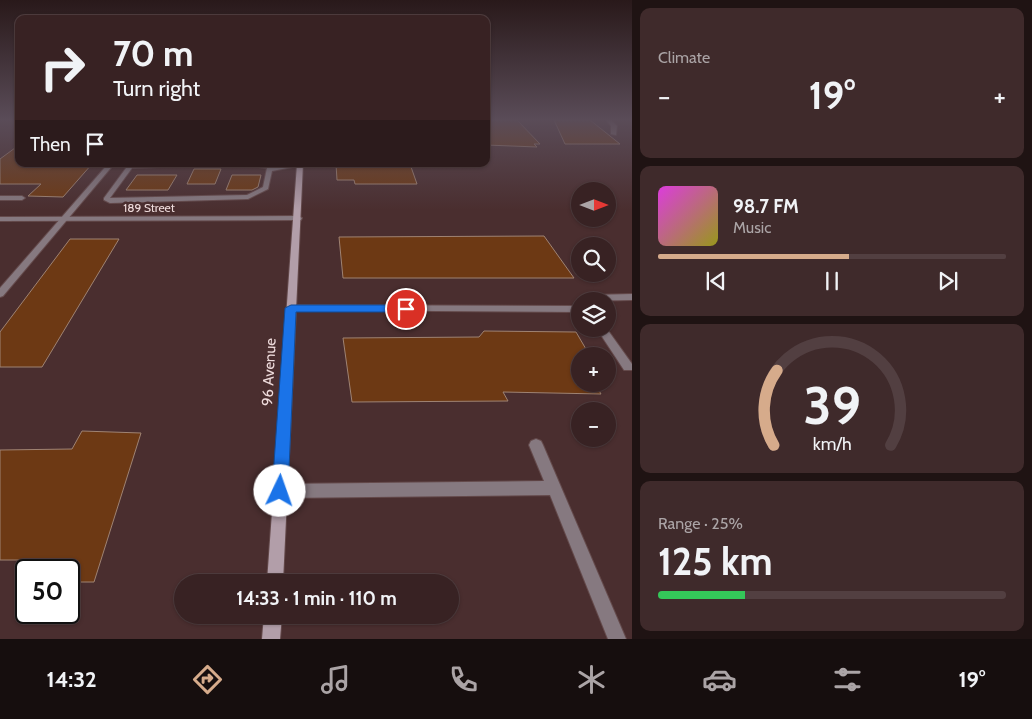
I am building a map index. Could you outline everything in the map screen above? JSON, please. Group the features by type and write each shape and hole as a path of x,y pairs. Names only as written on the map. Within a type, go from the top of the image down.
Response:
{"main road":[{"name":"96 Avenue","path":"275,574 300,167"},
{"path":"272,639 273,624"}],"street":[{"path":"0,294 108,167"},
{"path":"130,167 106,199 110,201 248,197 266,188 270,167"},
{"path":"269,170 288,167"},
{"path":"0,198 22,198"},
{"name":"189 Street","path":"0,219 298,218"},
{"path":"616,297 632,297"},
{"path":"291,308 571,309"},
{"path":"607,337 628,367"},
{"path":"536,445 617,639"},
{"path":"280,491 554,488"}],"building":[{"path":"15,150 15,167 89,167 63,197 28,196 41,184 0,184 0,159"},
{"path":"336,167 411,167 417,184 355,184 354,180 337,180"},
{"path":"194,169 221,169 215,184 187,184"},
{"path":"137,175 177,175 168,190 126,190"},
{"path":"232,175 261,175 258,187 252,190 226,190"},
{"path":"544,236 571,274 571,278 343,278 339,237"},
{"path":"70,239 119,239 42,367 0,367 0,332"},
{"path":"484,331 571,332 571,337 579,337 585,347 571,347 571,392 600,392 601,394 503,392 508,401 352,402 343,338 479,337"},
{"path":"82,431 141,433 94,582 80,582 80,559 0,560 0,450 72,449"}],"route":[{"path":"280,491 291,308 406,309"}]}
